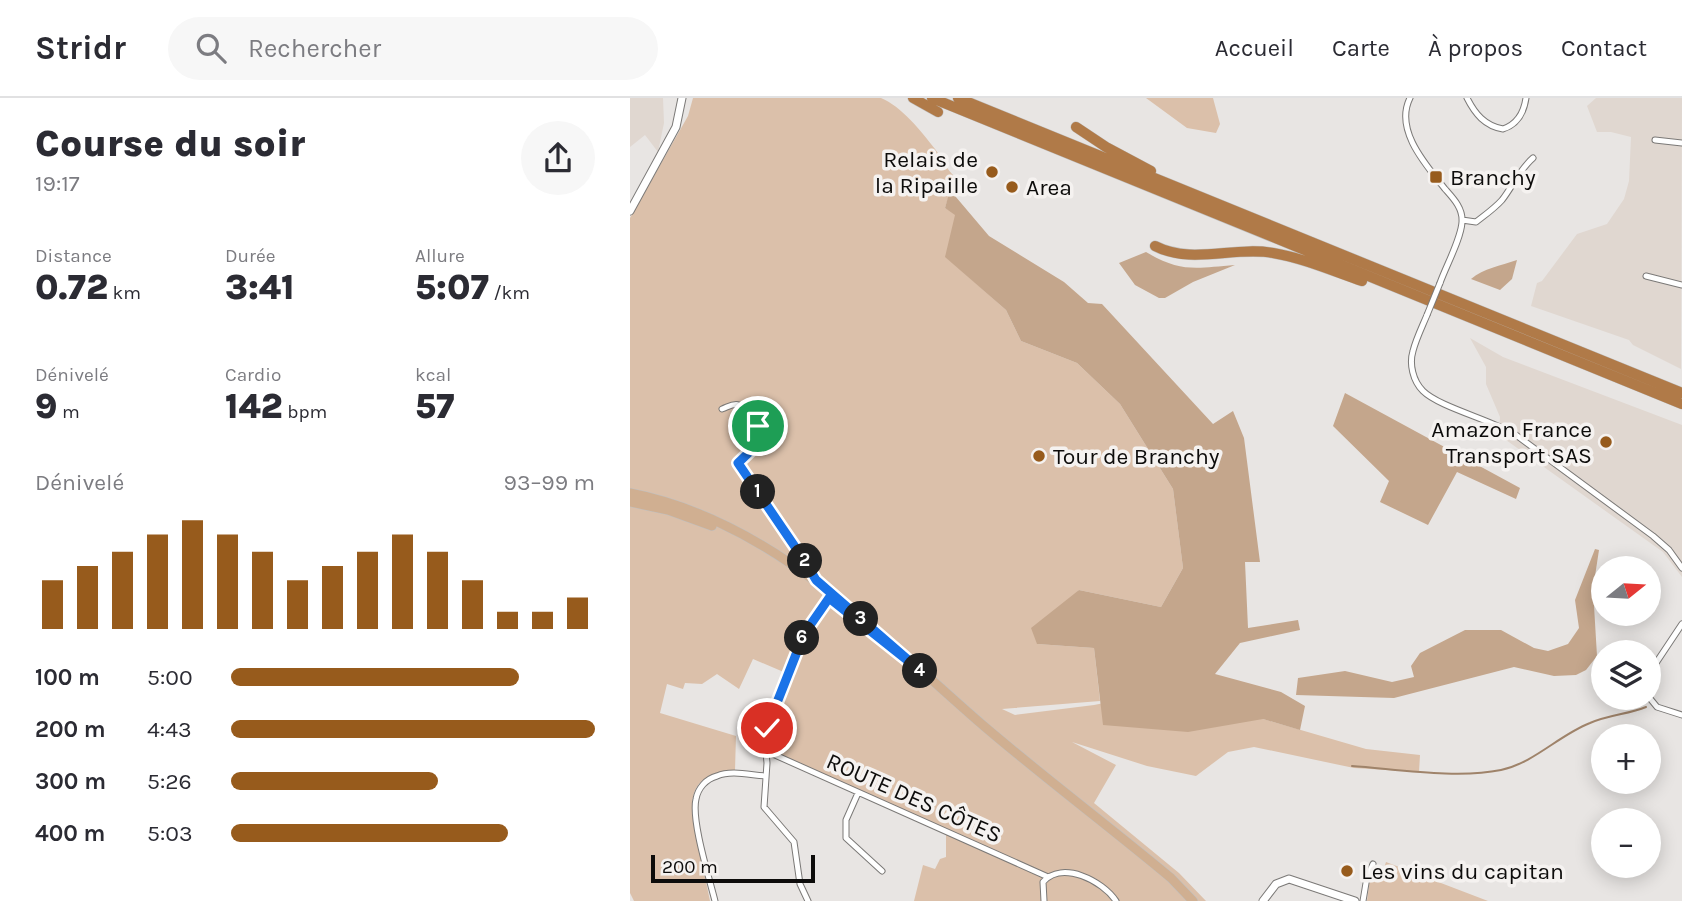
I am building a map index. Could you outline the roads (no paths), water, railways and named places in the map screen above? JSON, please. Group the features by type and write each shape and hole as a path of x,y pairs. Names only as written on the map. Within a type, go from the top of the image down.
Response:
{"highway":[{"path":"913,98 938,113"},
{"path":"932,98 1682,404"},
{"path":"958,98 1682,393"},
{"path":"1076,127 1121,156 1282,231"},
{"path":"1155,246 1179,254 1247,251 1273,253 1440,306"}],"main road":[{"path":"630,492 660,499 720,523 755,541 816,580 922,672 1171,878 1193,901"},
{"path":"630,501 668,510 721,529 769,554 922,672"},
{"path":"1136,851 1187,901"}],"street":[{"path":"630,211 676,127 682,98"},
{"path":"1410,98 1405,113 1406,128 1436,177 1457,203 1462,220 1412,359 1414,376 1422,390 1436,400 1499,424 1516,435 1653,536 1669,550 1682,568"},
{"path":"1467,98 1479,117 1492,127 1503,129 1517,122 1527,98"},
{"path":"1655,140 1682,143"},
{"path":"1462,220 1476,222 1493,209 1525,165 1533,159"},
{"path":"1646,276 1682,285"},
{"path":"722,409 734,404 741,405 758,426 762,440 738,463 816,580"},
{"path":"808,901 800,884 794,842 764,807 766,734 770,717 801,640 829,598"},
{"path":"1661,656 1682,624"},
{"path":"1661,708 1682,715"},
{"name":"ROUTE DES CÔTES","path":"766,751 1048,877"},
{"path":"715,901 695,811 696,795 708,780 717,775 729,773 766,776"},
{"path":"858,793 846,820 846,838 882,871"},
{"path":"1363,901 1367,877 1373,864"},
{"path":"1044,901 1042,884 1048,877 1063,873 1099,884 1116,901"},
{"path":"1263,901 1276,884 1284,879 1355,901"}],"waterway":[{"path":"1352,766 1465,774 1501,770 1524,761 1590,723 1636,710"}],"place":[{"name":"Relais de la Ripaille","path":"992,172"},
{"name":"Branchy","path":"1436,177"},
{"name":"Area","path":"1012,187"},
{"name":"Amazon France Transport SAS","path":"1606,442"},
{"name":"Tour de Branchy","path":"1039,456"},
{"name":"Les vins du capitan","path":"1347,871"}]}
